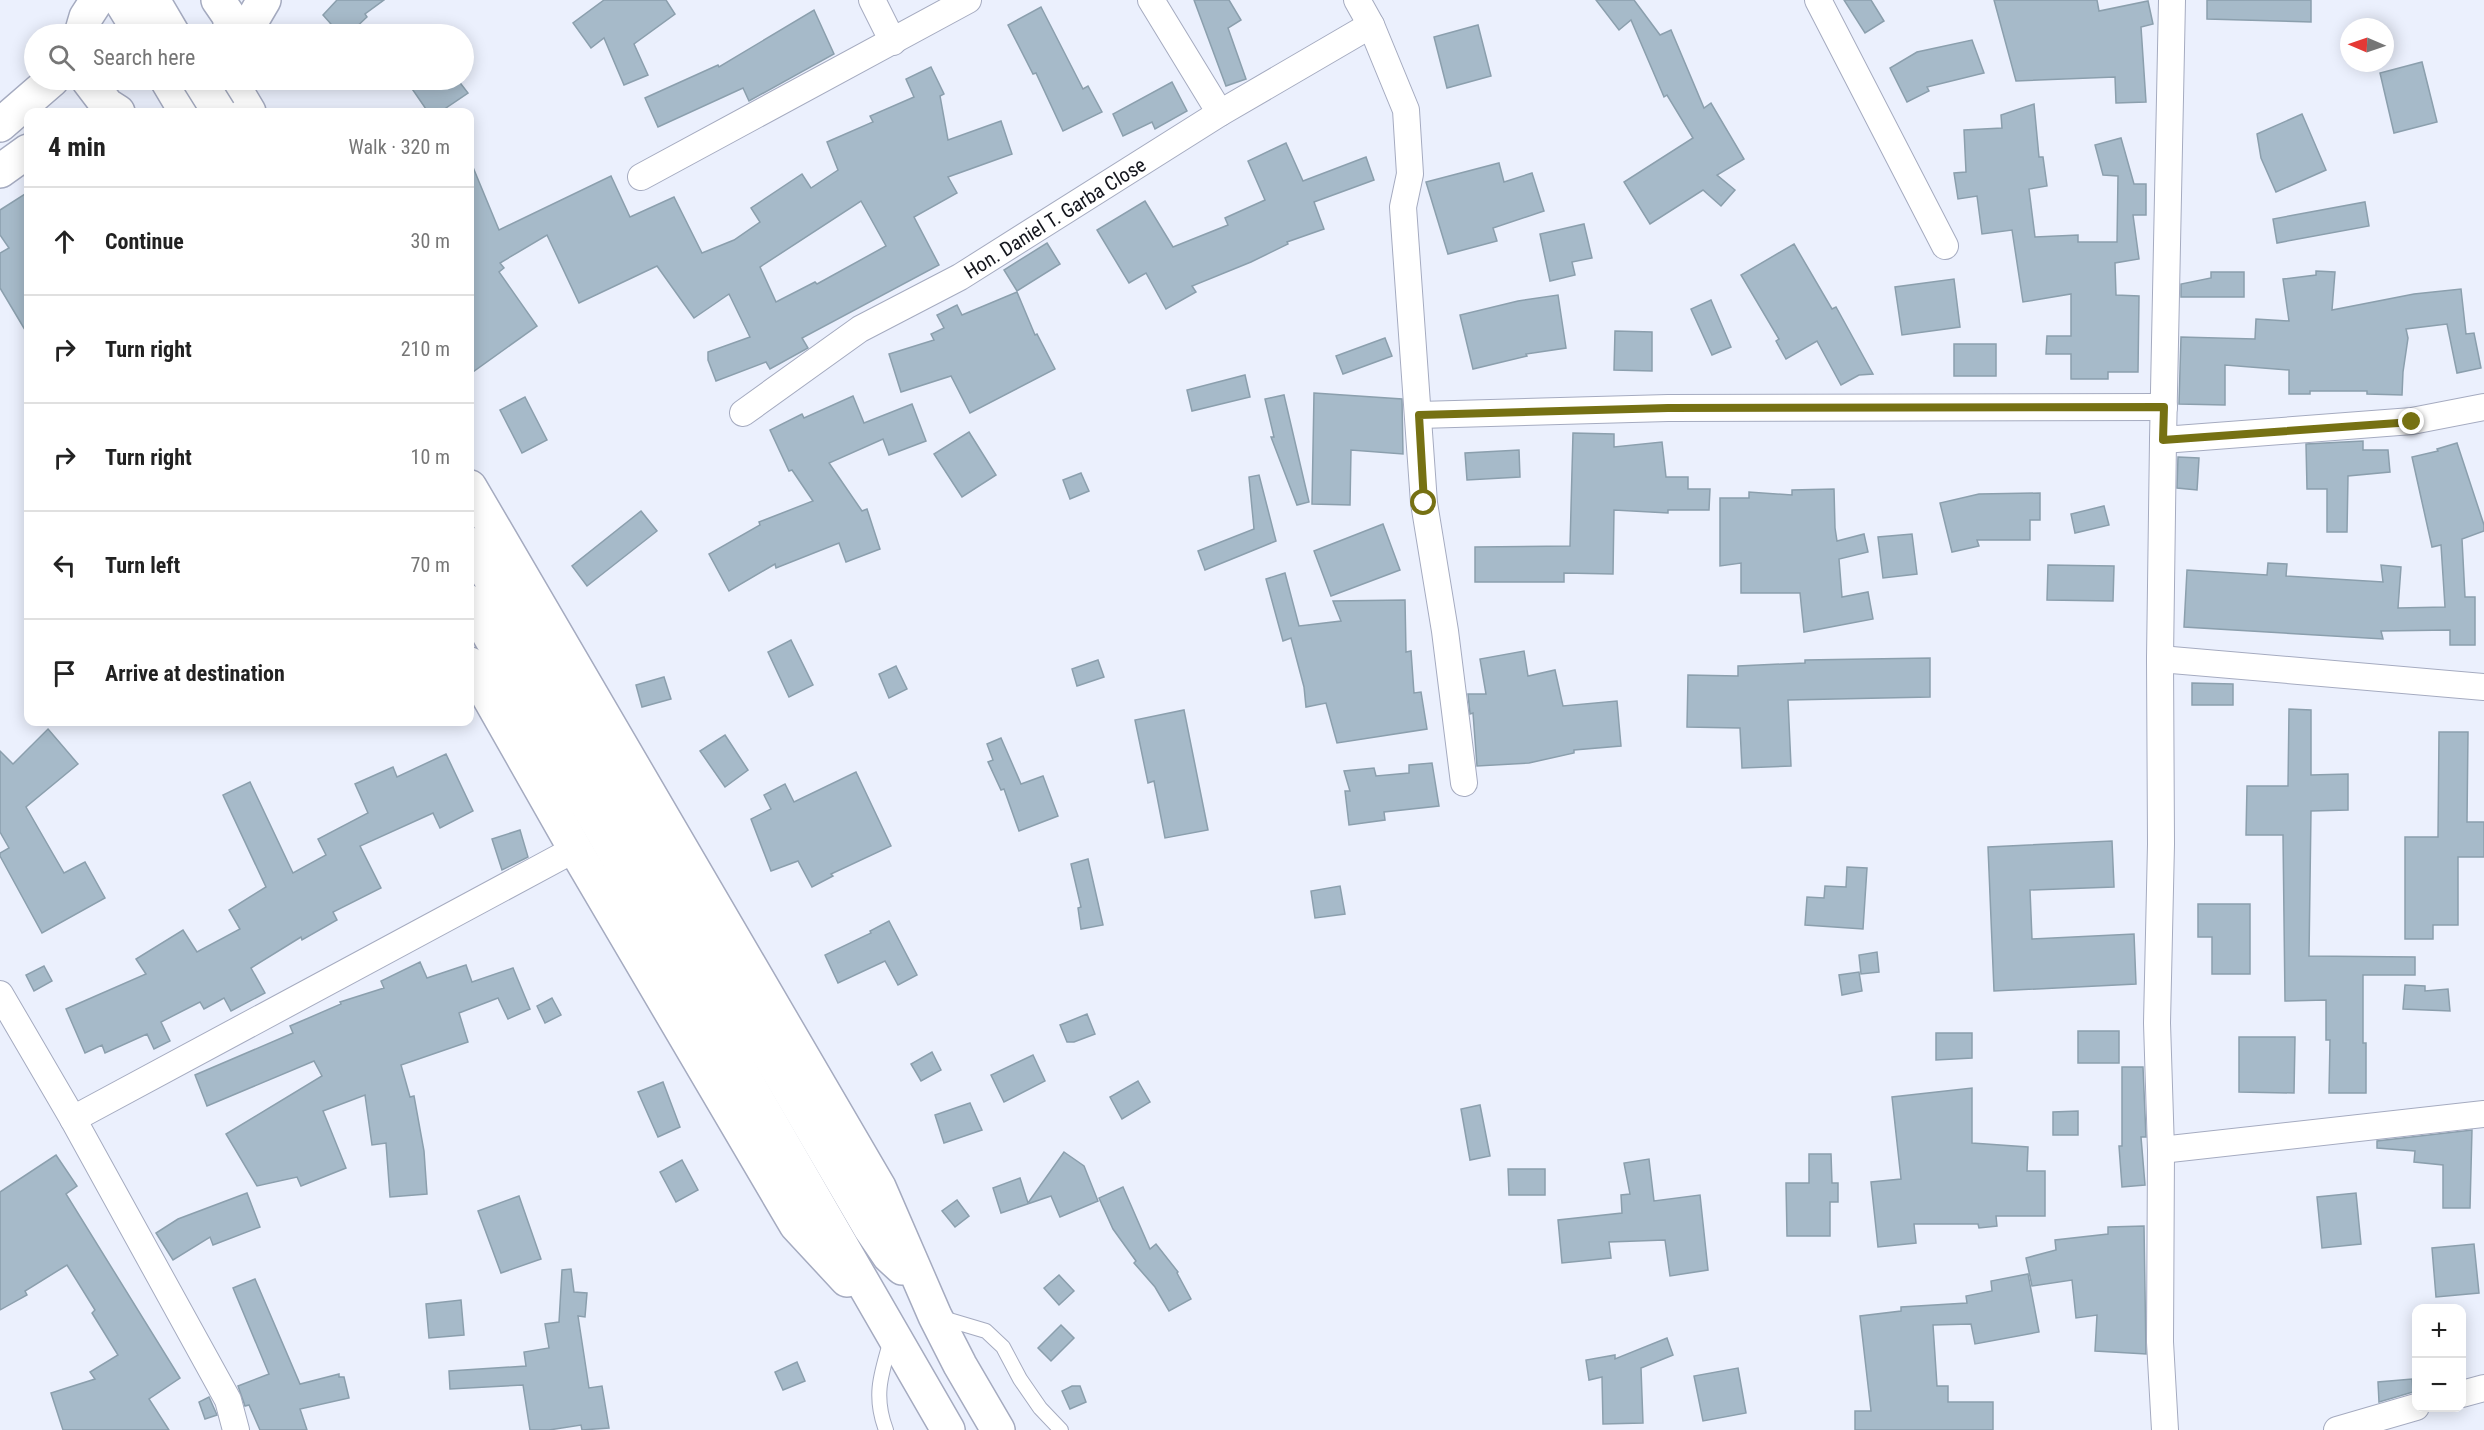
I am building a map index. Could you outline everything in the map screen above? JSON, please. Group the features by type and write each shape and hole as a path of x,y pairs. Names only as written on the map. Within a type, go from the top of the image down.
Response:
{"main road":[{"path":"120,0 135,24"},
{"path":"153,0 167,24"},
{"path":"218,0 229,16 230,24"},
{"path":"250,24 264,0"},
{"path":"0,125 40,90"},
{"path":"173,90 184,108"},
{"path":"206,90 217,108"},
{"path":"203,108 222,90"},
{"path":"235,90 246,108"},
{"path":"0,171 24,154"},
{"path":"474,494 879,1187 935,1316 960,1365 998,1430"},
{"path":"474,551 870,1228 888,1256 921,1286"},
{"path":"474,609 948,1430"},
{"path":"474,670 575,849 796,1225 886,1325"}],"street":[{"path":"872,0 892,42"},
{"path":"641,177 968,0"},
{"path":"1151,0 1220,113"},
{"path":"1357,0 1371,25 1406,110 1410,174 1403,207 1424,503 1445,632 1464,783"},
{"path":"1818,0 1946,246"},
{"path":"2165,1430 2160,1342 2161,1150 2157,1023 2161,844 2160,659 2163,440 2172,0"},
{"name":"Hon. Daniel T. Garba Close","path":"743,413 860,329 960,277 1220,113 1371,25"},
{"path":"1419,415 1668,408 2164,407"},
{"path":"2163,440 2412,422 2484,407"},
{"path":"2160,659 2484,687"},
{"path":"73,1119 575,849"},
{"path":"0,994 73,1119 228,1400 236,1430"},
{"path":"2161,1150 2484,1114"},
{"path":"2466,1393 2484,1388"},
{"path":"2337,1430 2412,1408"}],"lane":[{"path":"935,1316 986,1331 1003,1347 1033,1398 1061,1430"},
{"path":"886,1325 879,1378 879,1411 886,1430"}],"building":[{"path":"337,0 384,0 365,14 367,17 360,24 331,24 323,15"},
{"path":"604,0 666,0 675,14 634,44 648,75 624,85 604,38 591,48 573,23"},
{"path":"1194,0 1229,0 1241,20 1228,28 1246,79 1226,86"},
{"path":"1596,0 1634,0 1660,35 1671,30 1704,108 1711,103 1744,159 1717,175 1735,190 1721,206 1703,190 1650,224 1624,182 1693,138 1667,95 1664,97 1631,20 1619,30"},
{"path":"1844,0 1871,0 1884,21 1865,33"},
{"path":"1994,0 2097,0 2099,11 2148,1 2153,24 2141,27 2146,102 2116,103 2115,77 2016,81"},
{"path":"2207,0 2311,0 2311,22 2207,19"},
{"path":"1041,7 1083,89 1088,86 1102,112 1063,131 1036,73 1033,74 1008,25"},
{"path":"814,10 834,54 749,101 743,88 658,127 645,98 718,65 719,67"},
{"path":"1478,25 1491,76 1447,88 1434,37"},
{"path":"1972,40 1984,73 1927,87 1929,91 1907,102 1890,68 1917,52"},
{"path":"2422,62 2437,122 2394,133 2380,73 2394,72 2394,69"},
{"path":"931,67 944,94 940,96 948,140 1001,121 1012,154 948,177 957,193 914,217 939,265 802,338 808,348 770,369 766,362 716,381 708,360 708,352 750,337 729,294 694,318 657,266 579,303 547,235 500,263 504,268 499,272 537,326 474,371 474,170 499,230 611,176 630,217 674,197 702,253 734,240 760,222 751,208 802,174 811,188 838,170 827,142 873,122 870,116 914,97 906,79","holes":["861,201 886,246 817,284 815,282 776,302 760,267"]},
{"path":"1172,82 1187,111 1155,129 1152,122 1123,136 1113,114"},
{"path":"413,90 466,90 468,93 446,108 425,108"},
{"path":"2034,104 2039,157 2043,157 2047,186 2029,189 2035,237 2078,235 2078,242 2117,242 2118,176 2103,175 2095,145 2121,138 2134,184 2146,184 2146,215 2133,215 2139,259 2115,263 2116,295 2139,296 2138,372 2108,372 2108,379 2071,379 2071,354 2046,354 2047,336 2071,336 2071,294 2023,302 2012,230 1982,234 1977,196 1958,199 1954,173 1966,172 1964,130 2002,128 2001,115"},
{"path":"2302,114 2326,170 2276,192 2261,158 2257,134"},
{"path":"1286,143 1303,181 1366,157 1374,180 1314,202 1324,229 1287,242 1288,244 1251,262 1192,286 1196,292 1166,309 1146,273 1129,283 1097,230 1145,201 1173,247 1228,225 1225,218 1265,200 1248,161"},
{"path":"1499,163 1504,182 1532,173 1544,211 1493,228 1497,241 1448,254 1426,182"},
{"path":"24,195 24,328 0,288 0,253 9,248 0,235 0,210"},
{"path":"2365,202 2369,226 2277,243 2273,219"},
{"path":"1584,224 1592,258 1572,262 1575,275 1550,281 1540,234"},
{"path":"1047,243 1060,264 1017,291 1004,270"},
{"path":"1794,244 1832,309 1836,307 1873,374 1859,375 1841,385 1817,341 1786,359 1776,341 1779,339 1741,275"},
{"path":"2316,271 2335,272 2332,310 2414,294 2461,289 2466,334 2474,333 2481,368 2457,373 2447,324 2406,329 2408,338 2402,395 2367,394 2367,391 2310,391 2310,394 2289,394 2289,370 2225,365 2225,405 2179,404 2181,337 2255,339 2256,319 2289,321 2283,279 2316,275"},
{"path":"2211,272 2244,272 2244,297 2181,297 2181,284 2211,278"},
{"path":"1954,279 1960,327 1902,335 1895,287"},
{"path":"1017,292 1035,335 1037,334 1055,369 970,413 951,376 901,392 889,354 934,340 931,334 944,328 937,315 957,305 962,315"},
{"path":"1558,295 1566,348 1526,354 1527,356 1473,369 1460,315 1518,301"},
{"path":"1711,300 1731,347 1712,355 1691,309"},
{"path":"1615,331 1652,332 1652,371 1614,370"},
{"path":"1385,338 1392,356 1343,374 1336,356"},
{"path":"1954,344 1996,344 1996,376 1954,376"},
{"path":"1245,375 1250,397 1192,411 1187,390"},
{"path":"1314,393 1402,399 1403,454 1351,450 1350,505 1312,504"},
{"path":"1284,395 1309,502 1297,505 1271,437 1274,437 1265,399"},
{"path":"853,396 864,423 912,404 926,441 889,455 883,439 829,463 862,511 867,509 880,549 846,562 839,543 776,568 775,564 729,591 709,554 760,525 759,522 813,501 792,470 789,471 770,430 802,414 804,418"},
{"path":"525,397 547,440 522,453 500,410"},
{"path":"969,432 996,475 962,497 934,454"},
{"path":"1573,433 1614,434 1614,447 1662,442 1666,477 1688,477 1688,489 1710,489 1709,510 1668,510 1668,513 1614,510 1613,574 1564,573 1564,582 1475,582 1475,547 1570,546"},
{"path":"2363,441 2363,450 2388,450 2390,472 2348,476 2347,532 2327,532 2327,489 2307,489 2306,444"},
{"path":"2457,443 2484,525 2484,531 2462,539 2465,597 2475,597 2475,645 2450,645 2450,630 2381,631 2383,639 2184,627 2187,570 2267,575 2268,563 2287,564 2286,576 2383,582 2381,565 2401,567 2398,608 2445,607 2441,545 2432,547 2412,457 2438,451 2437,449"},
{"path":"1519,450 1520,477 1467,480 1465,453"},
{"path":"2178,457 2199,458 2197,490 2177,488"},
{"path":"1081,473 1089,491 1070,499 1063,480"},
{"path":"1259,475 1276,541 1205,570 1198,551 1254,529 1249,477"},
{"path":"1834,489 1837,541 1864,534 1868,552 1839,559 1842,597 1868,592 1873,619 1804,632 1800,593 1741,593 1741,563 1720,566 1720,498 1749,498 1749,492 1792,495 1792,490"},
{"path":"2040,493 2040,520 2030,520 2030,540 1977,540 1979,546 1952,552 1940,503 1979,494"},
{"path":"2104,506 2109,525 2075,533 2071,514"},
{"path":"641,511 657,531 587,586 572,566"},
{"path":"1383,524 1400,570 1331,596 1314,551"},
{"path":"1912,534 1917,574 1883,578 1878,537"},
{"path":"2048,565 2114,566 2113,601 2047,600"},
{"path":"1285,573 1299,626 1341,621 1333,601 1405,600 1406,652 1411,651 1414,693 1421,692 1427,729 1337,743 1326,703 1306,707 1304,687 1291,638 1283,641 1266,579"},
{"path":"791,640 813,685 789,697 768,652"},
{"path":"1524,651 1528,676 1555,670 1563,706 1617,701 1621,746 1574,750 1574,753 1529,763 1477,766 1473,713 1470,714 1468,694 1486,694 1480,659"},
{"path":"1930,658 1930,697 1788,700 1791,766 1742,768 1740,728 1687,727 1688,675 1738,676 1738,666 1805,663 1805,660"},
{"path":"1098,660 1104,677 1077,686 1072,669"},
{"path":"896,666 907,689 889,698 879,674"},
{"path":"664,677 671,699 642,707 636,685"},
{"path":"2192,683 2233,684 2233,705 2192,705"},
{"path":"2289,709 2311,710 2311,775 2348,774 2348,810 2311,811 2309,956 2415,957 2415,975 2363,975 2366,1093 2329,1093 2330,1040 2326,1040 2326,1000 2285,1001 2283,835 2246,835 2247,786 2288,786"},
{"path":"1184,710 1208,830 1165,838 1154,781 1148,783 1135,720"},
{"path":"48,729 78,764 26,807 64,873 85,862 105,898 42,933 0,856 0,853 9,848 0,832 0,751 13,764"},
{"path":"2439,732 2468,732 2467,822 2484,822 2484,857 2458,857 2458,925 2433,925 2433,939 2405,939 2405,837 2438,837"},
{"path":"725,735 748,770 725,787 700,751"},
{"path":"1001,738 1021,784 1043,776 1058,816 1019,831 1004,789 1001,790 988,762 993,760 987,744"},
{"path":"446,754 473,811 440,828 433,813 360,846 381,888 333,912 337,920 302,940 301,937 251,968 265,993 231,1011 224,998 204,1009 200,1002 161,1022 170,1041 154,1049 147,1034 105,1053 102,1045 85,1053 66,1009 146,974 136,959 183,930 197,952 240,929 229,910 266,887 223,795 250,782 293,873 326,855 318,839 368,813 355,784 393,767 397,777"},
{"path":"1432,763 1439,806 1384,812 1385,820 1349,825 1345,791 1350,791 1344,771 1374,768 1376,776 1409,773 1409,765"},
{"path":"856,772 891,846 831,874 833,876 812,887 798,861 771,871 751,819 771,809 764,795 785,784 794,802"},
{"path":"520,830 528,857 502,870 492,839"},
{"path":"2112,841 2114,887 2030,890 2032,939 2134,934 2136,984 1994,991 1988,847"},
{"path":"1088,859 1103,925 1081,929 1078,908 1081,907 1071,864"},
{"path":"1847,867 1867,868 1863,929 1805,925 1807,897 1824,898 1825,886 1846,887"},
{"path":"1340,886 1345,914 1315,918 1311,891"},
{"path":"2198,904 2250,904 2250,974 2212,974 2212,937 2198,937"},
{"path":"889,921 917,975 898,985 885,961 838,983 825,955 871,933 870,931"},
{"path":"1877,952 1879,972 1861,974 1859,955"},
{"path":"420,962 427,978 466,965 472,982 513,968 530,1009 508,1019 498,998 459,1013 468,1042 401,1065 410,1097 414,1096 424,1151 427,1194 390,1197 386,1143 372,1145 365,1095 323,1111 346,1168 301,1186 297,1177 257,1186 226,1134 322,1076 314,1061 207,1106 195,1075 293,1033 290,1026 341,1004 340,1002 384,988 381,981"},
{"path":"44,966 52,981 34,991 26,975"},
{"path":"1859,972 1862,991 1842,995 1839,975"},
{"path":"2405,985 2425,986 2425,991 2448,989 2450,1011 2403,1009"},
{"path":"552,998 561,1015 545,1023 537,1006"},
{"path":"1087,1014 1095,1034 1074,1042 1067,1042 1060,1025"},
{"path":"2078,1031 2119,1031 2119,1063 2078,1063"},
{"path":"1936,1033 1972,1033 1972,1058 1936,1060"},
{"path":"2239,1037 2295,1037 2294,1093 2239,1092"},
{"path":"932,1052 941,1070 921,1081 911,1064"},
{"path":"1033,1055 1045,1081 1004,1102 991,1075"},
{"path":"2122,1067 2143,1067 2146,1137 2141,1137 2145,1185 2122,1187 2119,1146 2122,1146"},
{"path":"1138,1081 1150,1102 1122,1119 1110,1097"},
{"path":"663,1082 680,1127 658,1137 638,1092"},
{"path":"1972,1088 1972,1143 2028,1147 2027,1171 2045,1171 2045,1216 1996,1216 1997,1226 1979,1228 1978,1224 1914,1224 1916,1243 1878,1247 1871,1182 1901,1179 1892,1097"},
{"path":"970,1103 982,1130 944,1143 935,1115"},
{"path":"1480,1105 1490,1156 1470,1160 1461,1109"},
{"path":"2078,1111 2078,1135 2053,1135 2053,1112"},
{"path":"2472,1130 2470,1208 2443,1208 2443,1165 2414,1162 2415,1151 2377,1148 2377,1141"},
{"path":"1064,1152 1084,1166 1098,1201 1060,1217 1051,1196 1001,1213 993,1188 1020,1178 1028,1203"},
{"path":"1809,1154 1831,1154 1832,1183 1838,1183 1838,1202 1830,1202 1830,1236 1787,1236 1786,1183 1809,1183"},
{"path":"56,1155 77,1186 66,1194 180,1378 149,1399 169,1430 63,1430 51,1393 95,1379 90,1372 118,1355 92,1313 95,1310 67,1265 25,1291 27,1295 0,1310 0,1192"},
{"path":"1649,1159 1654,1201 1700,1195 1708,1270 1670,1276 1665,1240 1609,1242 1611,1258 1562,1263 1558,1220 1622,1213 1621,1195 1630,1194 1624,1163"},
{"path":"682,1160 698,1190 676,1202 660,1172"},
{"path":"1508,1169 1545,1169 1545,1195 1509,1195"},
{"path":"1123,1187 1150,1249 1156,1244 1178,1272 1191,1299 1169,1311 1155,1287 1134,1263 1136,1261 1113,1229 1099,1198"},
{"path":"247,1193 260,1227 213,1245 210,1237 173,1260 156,1233 178,1219"},
{"path":"2356,1193 2361,1244 2322,1248 2317,1197"},
{"path":"519,1196 541,1259 501,1273 478,1211"},
{"path":"957,1200 969,1216 955,1227 942,1211"},
{"path":"2144,1226 2146,1354 2095,1351 2097,1315 2076,1318 2072,1280 2032,1286 2026,1258 2056,1250 2055,1240 2108,1234 2108,1227"},
{"path":"2474,1244 2479,1293 2436,1297 2432,1248"},
{"path":"571,1269 574,1292 587,1293 585,1317 578,1316 589,1388 602,1386 609,1428 582,1430 581,1425 549,1430 530,1430 523,1385 450,1389 449,1371 526,1366 524,1352 549,1348 545,1324 559,1322 562,1270"},
{"path":"2028,1274 2039,1332 1975,1344 1971,1324 1933,1325 1937,1386 1948,1386 1948,1402 1993,1402 1993,1430 1855,1430 1855,1411 1871,1411 1860,1316 1901,1311 1901,1307 1967,1303 1966,1296 1992,1291 1991,1281"},
{"path":"1059,1275 1074,1291 1059,1305 1044,1288"},
{"path":"255,1279 300,1384 339,1374 339,1377 344,1377 349,1398 300,1409 307,1430 260,1430 249,1405 245,1406 238,1386 269,1374 233,1288"},
{"path":"461,1300 464,1335 429,1338 426,1304"},
{"path":"1061,1325 1074,1338 1051,1361 1038,1348"},
{"path":"1667,1338 1673,1355 1641,1368 1643,1423 1603,1424 1602,1377 1589,1380 1586,1360 1615,1355 1615,1359"},
{"path":"797,1362 805,1381 783,1390 775,1372"},
{"path":"1738,1368 1746,1413 1703,1421 1694,1376"},
{"path":"2412,1379 2412,1392 2379,1402 2378,1382"},
{"path":"1072,1386 1080,1386 1086,1402 1070,1409 1062,1391"},
{"path":"209,1397 217,1415 205,1419 199,1402"}],"route":[{"path":"1424,503 1419,415 1668,408 2164,407 2163,440 2412,422"}]}
